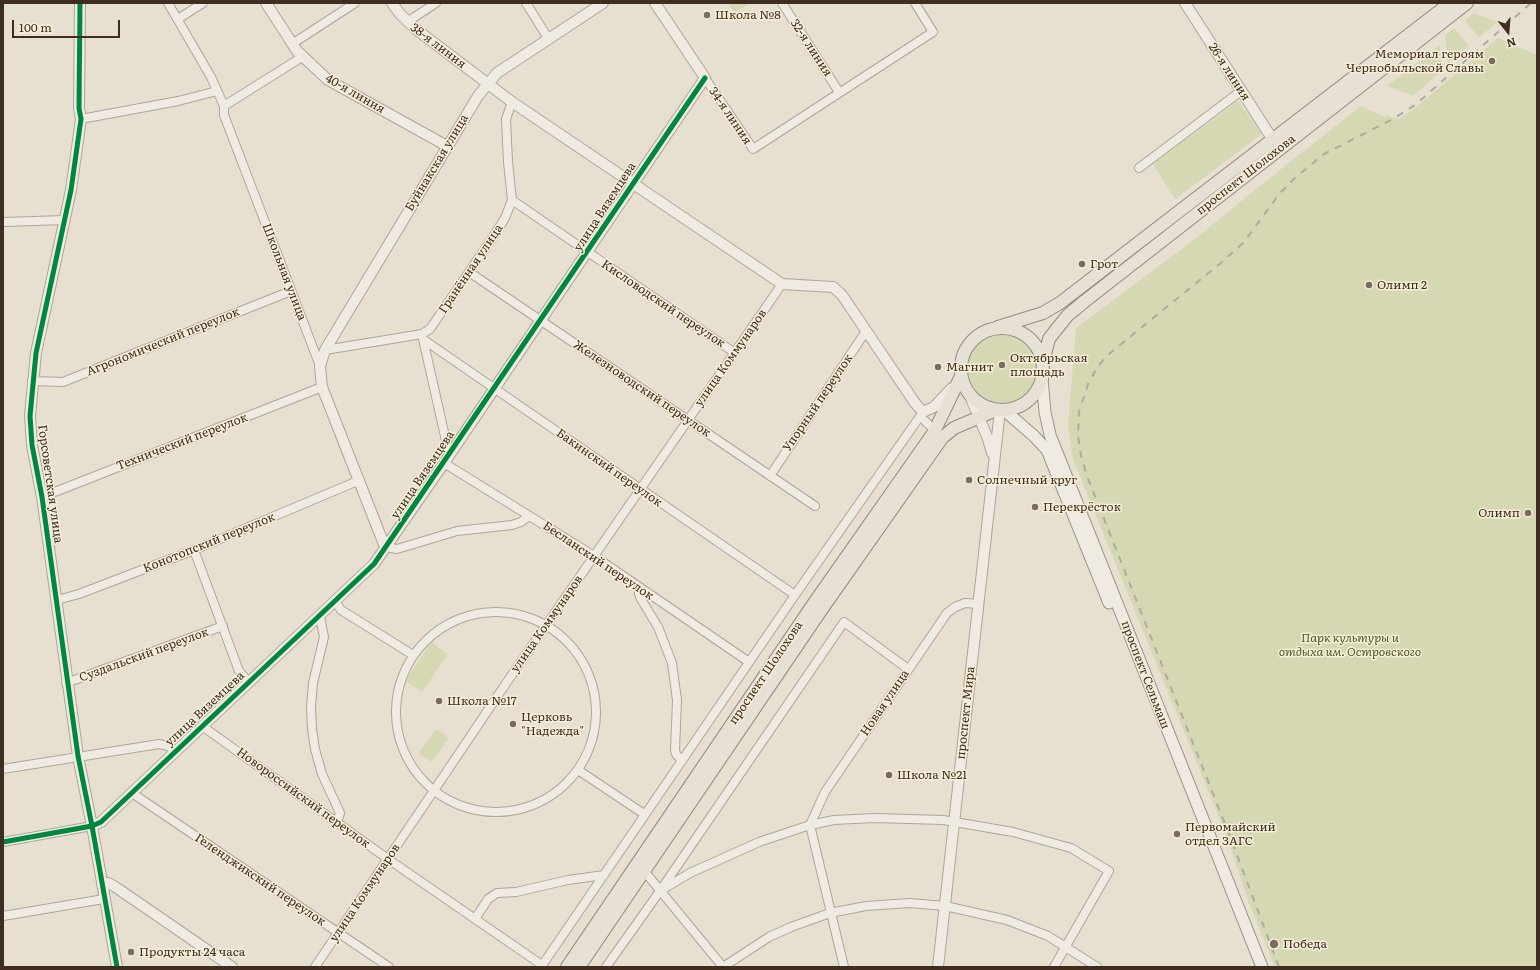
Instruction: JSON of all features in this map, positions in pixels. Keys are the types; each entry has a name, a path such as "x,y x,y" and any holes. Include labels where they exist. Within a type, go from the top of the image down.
{"main road":[{"name":"проспект Шолохова","path":"1043,362 1050,339 1055,331 1068,316 1085,301 1467,3"},
{"name":"проспект Шолохова","path":"998,328 1044,313 1060,303 1448,4"},
{"path":"998,328 1016,330 1029,337 1039,351 1043,362 1042,379 1036,392 1028,401 1020,406 1000,410 986,407 970,396 959,381 962,356 971,342 986,331 998,328"},
{"name":"проспект Сельмаш","path":"1042,379 1045,412 1050,435 1262,967"},
{"name":"проспект Шолохова","path":"567,967 814,603 934,430 959,381"},
{"name":"проспект Шолохова","path":"579,967 822,610 938,444 954,428 980,416 1000,410"},
{"name":"проспект Сельмаш","path":"1000,410 1042,443 1051,459 1255,967"}],"street":[{"name":"Горсоветская улица","path":"80,3 79,108 81,119 71,190 36,353 32,381 30,416 32,445 42,497 57,600 66,683 117,967"},
{"name":"Школьная улица","path":"168,3 224,106 224,115 320,366 322,387 360,480 385,548"},
{"path":"178,19 203,3"},
{"name":"40-я линия","path":"266,3 302,57 328,80 447,146"},
{"path":"292,44 354,3"},
{"name":"38-я линия","path":"392,3 407,22 512,102 633,182 782,284"},
{"path":"407,22 436,3"},
{"path":"526,3 548,38"},
{"name":"Буйнакская улица","path":"320,366 325,350 478,96 497,73 603,3"},
{"name":"34-я линия","path":"655,3 753,149 840,92"},
{"name":"32-я линия","path":"782,3 840,92"},
{"path":"840,92 933,32 915,3"},
{"name":"26-я линия","path":"1185,3 1273,140"},
{"path":"224,106 302,57"},
{"name":"улица Вяземцева","path":"92,826 101,822 248,681 320,617 374,564 447,459 540,320 587,253 633,182 705,78"},
{"path":"81,119 178,101 217,91"},
{"path":"1139,168 1241,91"},
{"name":"Гранённая улица","path":"423,337 430,329 505,218 512,200 506,120 512,102"},
{"name":"Кисловодский переулок","path":"512,200 587,253 735,353"},
{"path":"3,222 64,220"},
{"name":"Железноводский переулок","path":"469,272 815,506"},
{"path":"782,284 833,287 842,295 934,430"},
{"name":"улица Коммунаров","path":"315,967 433,790 782,284"},
{"name":"Агрономический переулок","path":"32,381 63,382 291,291"},
{"name":"Упорный переулок","path":"770,476 866,331"},
{"path":"325,350 423,337 447,459"},
{"name":"Бакинский переулок","path":"423,337 640,490 795,595"},
{"path":"542,966 644,814 922,414 934,407 959,381"},
{"name":"Технический переулок","path":"42,497 322,387"},
{"name":"проспект Мира","path":"970,396 980,416 993,459"},
{"name":"проспект Мира","path":"938,967 993,459 1000,410"},
{"name":"Бесланский переулок","path":"447,459 529,516 594,556 749,662"},
{"name":"Конотопский переулок","path":"57,600 79,594 194,550 360,480"},
{"path":"385,548 397,549 457,531 512,525 521,522 529,516"},
{"path":"194,550 239,671 248,681"},
{"path":"639,588 641,600 658,627 672,663 678,700 675,750 676,754 682,761"},
{"path":"335,601 341,610 413,655"},
{"name":"Новая улица","path":"810,825 825,792 947,613 955,607 965,603 978,604"},
{"path":"492,611 511,612 533,618 547,626 560,634 577,652 592,683 596,700 596,720 592,740 578,770 565,785 550,796 528,807 511,811 490,812 468,808 451,802 420,779 407,759 399,739 395,713 397,690 405,669 413,655 436,631 454,620 473,614 492,611"},
{"path":"320,617 324,637 313,683 311,707 312,729 315,750 322,774 340,813 337,823"},
{"path":"606,967 660,891 844,622 908,669"},
{"name":"Суздальский переулок","path":"66,683 223,626"},
{"name":"Новороссийский переулок","path":"202,726 337,823 542,966"},
{"path":"3,770 78,756 159,744 168,746 175,751"},
{"path":"578,770 644,814"},
{"name":"Геленджикский переулок","path":"132,793 389,967"},
{"path":"660,891 690,873 759,842 810,825 834,820 875,818 954,822 1014,832 1071,848 1109,871 1054,967"},
{"path":"810,825 844,967"},
{"path":"3,842 92,826"},
{"path":"645,872 723,967 769,937 791,927 830,913 866,906 910,903 945,906 1007,920 1048,936 1097,967"},
{"path":"475,919 488,899 497,893 516,892 568,880 604,875"},
{"path":"102,884 108,883 114,886 232,967"},
{"path":"3,916 104,899"}],"green space":[{"path":"728,3 749,3 735,13"},
{"path":"1474,13 1498,22 1479,37 1465,21"},
{"path":"1454,28 1469,46 1448,64 1445,36"},
{"name":"Парк культуры и отдыха им. Островского","path":"1498,38 1537,55 1537,967 1275,967 1249,903 1227,837 1073,459 1068,425 1076,328 1186,246 1361,106 1385,117 1386,115 1399,119 1414,109"},
{"path":"1440,45 1442,71 1413,96 1387,86"},
{"path":"1238,101 1262,134 1175,199 1153,164"},
{"path":"1002,335 1015,338 1026,345 1033,356 1036,369 1033,382 1026,393 1015,400 1002,403 989,400 978,393 971,382 968,369 971,356 978,345 989,338"},
{"path":"431,642 448,654 422,692 405,681"},
{"path":"436,729 449,738 432,762 419,753"}],"railway":[{"path":"1279,967 1231,839 1087,476 1081,456 1078,436 1079,412 1088,384 1098,366 1109,354 1222,262 1244,242 1280,193 1296,177 1324,154 1393,119 1415,105 1531,3"}],"cycle path":[{"path":"80,3 79,108 81,119 71,190 36,353 30,416 32,445 42,497 78,756 117,967"},
{"path":"3,842 92,826 101,822 374,564 705,78"}],"place":[{"name":"Школа №8","path":"707,15"},
{"name":"Мемориал героям Чернобыльской Славы","path":"1492,61"},
{"name":"Грот","path":"1082,264"},
{"name":"Олимп 2","path":"1369,285"},
{"name":"Октябрьская площадь","path":"1002,365"},
{"name":"Магнит","path":"938,367"},
{"name":"Солнечный круг","path":"969,480"},
{"name":"Перекрёсток","path":"1035,507"},
{"name":"Олимп","path":"1528,513"},
{"name":"Школа №17","path":"439,701"},
{"name":"Церковь \"Надежда\"","path":"513,724"},
{"name":"Школа №21","path":"889,775"},
{"name":"Первомайский отдел ЗАГС","path":"1177,834"},
{"name":"Победа","path":"1274,944"},
{"name":"Продукты 24 часа","path":"131,952"}]}
